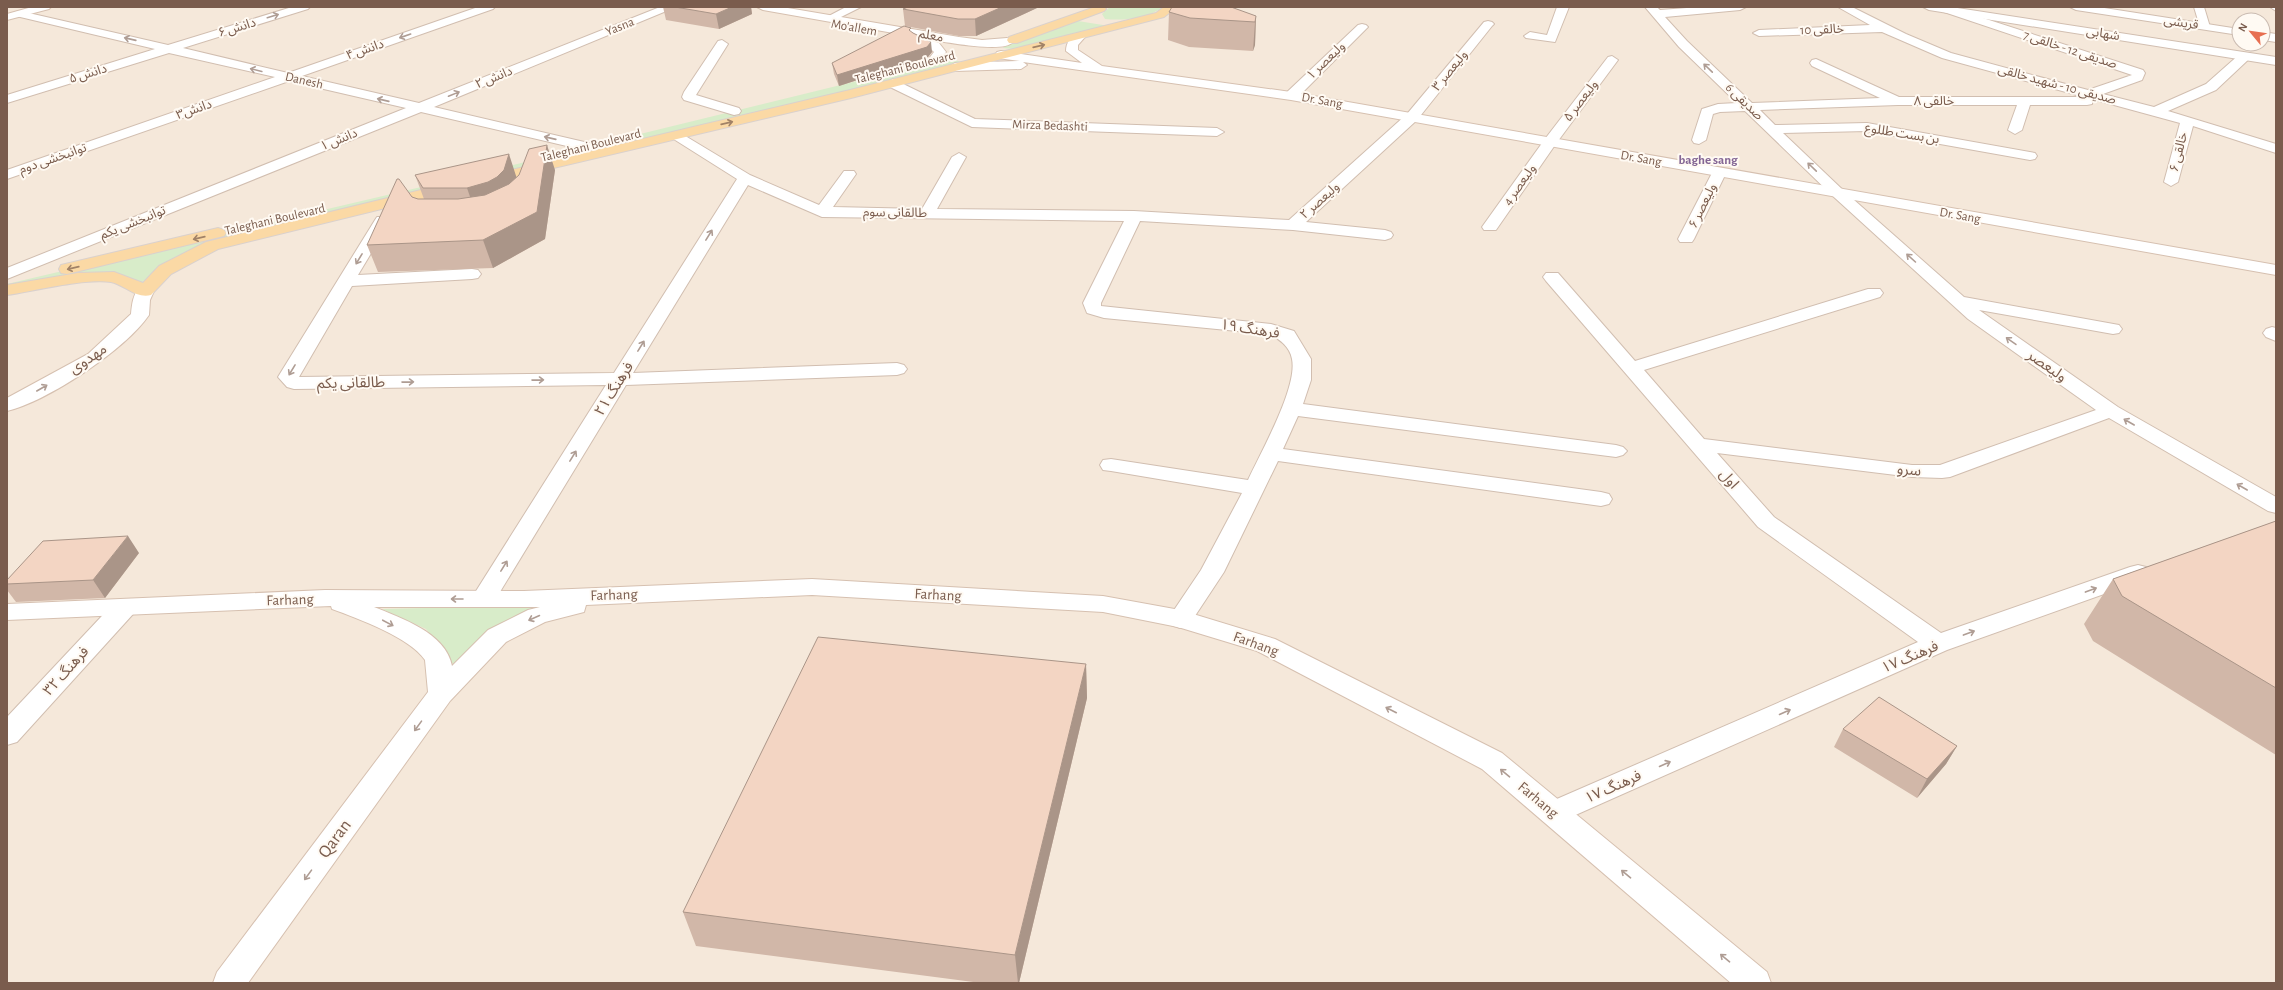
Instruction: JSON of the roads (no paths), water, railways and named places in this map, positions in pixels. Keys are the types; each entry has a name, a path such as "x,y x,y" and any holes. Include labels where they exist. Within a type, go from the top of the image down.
{"main road":[{"path":"1102,8 1095,15 1100,20 1126,22 1160,15 1171,7"},
{"name":"Taleghani Boulevard","path":"10,278 466,180 532,169 893,83 955,67 1102,8"},
{"name":"Taleghani Boulevard","path":"1004,48 1080,37 1145,19"},
{"path":"972,50 1004,48"},
{"name":"Taleghani Boulevard","path":"145,291 164,270 212,246 394,202 466,180 588,147 972,50"},
{"path":"7,290 78,278 114,277 145,291"}],"street":[{"path":"7,17 19,10 45,7"},
{"name":"دانش ۶","path":"169,49 304,7"},
{"name":"دانش ۴","path":"287,77 489,7"},
{"name":"Yasna","path":"570,47 670,7"},
{"name":"Mo'allem","path":"763,7 832,18"},
{"path":"832,18 855,7"},
{"path":"1530,36 1551,39 1563,7"},
{"path":"1654,11 1740,7"},
{"name":"صدیقی 10 - شهید خالقی","path":"1844,7 1884,28 1961,60 2156,111 2276,149"},
{"name":"شهابی","path":"1929,7 2276,61"},
{"name":"قریشی","path":"2076,7 2137,12 2205,27 2231,31"},
{"name":"Danesh","path":"7,10 19,10 169,49 588,147"},
{"name":"Mo'allem","path":"750,10 972,50"},
{"name":"صدیقی 12 - خالقی 7","path":"1948,10 2139,73 2138,77 2090,94"},
{"name":"صدیقی 6","path":"1654,11 1683,44 1840,195"},
{"path":"2137,12 2140,40"},
{"name":"معلم","path":"832,18 1004,48"},
{"name":"ولیعصر ٣","path":"1412,117 1488,24"},
{"name":"ولیعصر ١","path":"1291,96 1362,27"},
{"name":"خالقی 10","path":"1759,33 1884,28"},
{"name":"Dr. Sang","path":"1080,37 1072,45 1072,51 1100,69"},
{"path":"918,40 937,48 941,53 933,61"},
{"path":"722,44 690,92 689,97 734,111"},
{"name":"دانش ٢","path":"418,108 570,47"},
{"name":"Dr. Sang","path":"1004,48 1100,69 1291,96 1840,195 2276,270"},
{"name":"دانش ۵","path":"7,99 169,49"},
{"path":"2156,111 2211,87 2245,56"},
{"name":"ولیعصر ۵","path":"1550,142 1612,60"},
{"path":"1816,62 1898,101"},
{"path":"955,67 1020,65 1100,69"},
{"name":"دانش٣","path":"100,143 287,77"},
{"name":"Mirza Bedashti","path":"893,83 972,123 1217,132"},
{"name":"خالقی ۸","path":"1699,140 1707,112 1718,108 1898,101 2118,102"},
{"path":"2015,130 2025,101"},
{"name":"دانش ١","path":"260,172 418,108"},
{"name":"ولیعصر ٢","path":"1134,216 1293,225 1412,117"},
{"name":"خالقی ۶","path":"2171,182 2187,121"},
{"name":"بن بست طللوع","path":"1773,129 1867,127 2030,156"},
{"name":"طالقانی سوم","path":"677,135 745,178 822,212 1134,216"},
{"name":"ولیعصر 4","path":"1490,227 1550,142"},
{"name":"توانبخشی دوم","path":"7,175 100,143"},
{"path":"928,213 959,157"},
{"name":"توانبخشی یکم","path":"10,278 260,172"},
{"name":"ولیعصر ۶","path":"1686,239 1719,173"},
{"path":"822,212 848,174"},
{"name":"فرهنگ ۲۱","path":"483,599 745,178"},
{"name":"ولیعصر","path":"1840,195 1974,315 2111,411 2274,519"},
{"name":"طالقانی یکم","path":"394,202 288,377 294,383 620,379"},
{"name":"فرهنگ ۱۹","path":"1134,216 1092,303 1093,309 1104,313 1272,329 1287,335 1302,359 1301,380 1291,409 1256,488 1212,572 1180,619"},
{"path":"1293,225 1385,235"},
{"path":"346,281 472,274"},
{"name":"اول","path":"1552,277 1766,522 1938,644"},
{"name":"مهدوی","path":"7,405 28,396 95,358 140,315 141,300 145,291"},
{"path":"1631,368 1874,293"},
{"path":"1958,300 2113,329"},
{"path":"620,379 898,369"},
{"path":"1291,409 1616,451"},
{"name":"سرو","path":"1698,444 1912,471 1942,472 2111,411"},
{"path":"1271,454 1601,499"},
{"path":"1111,465 1256,488"},
{"name":"فرهنگ ۱۷","path":"1553,813 1938,644 2163,564"},
{"name":"Farhang","path":"7,612 326,598 483,599 612,596 812,587 1103,604 1180,619 1266,645 1492,761 1755,983"},
{"name":"Qaran","path":"229,983 441,694 497,636 537,616 612,596"},
{"path":"326,598 354,607 385,621 422,642 438,659 441,694"},
{"name":"فرهنگ ۳۲","path":"7,735 125,607"}],"lane":[{"path":"2199,7 2205,27"},
{"path":"524,186 532,169"},
{"path":"413,197 422,209"}],"district":[{"name":"baghe sang","path":"1708,160"}]}
